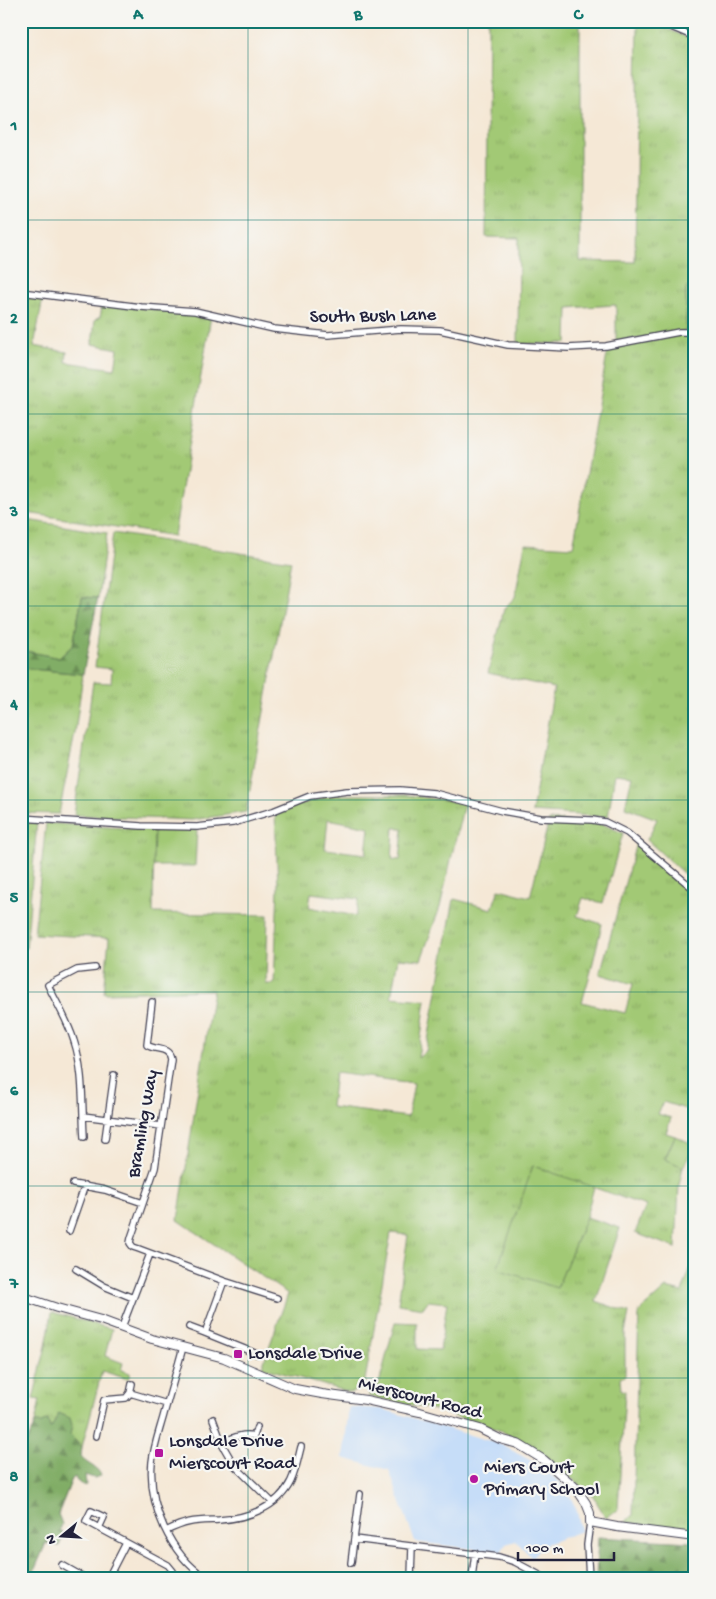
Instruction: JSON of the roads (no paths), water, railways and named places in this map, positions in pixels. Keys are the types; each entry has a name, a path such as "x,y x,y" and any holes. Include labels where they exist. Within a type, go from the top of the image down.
{"street":[{"path":"657,21 695,37"},
{"name":"South Bush Lane","path":"21,292 141,307 195,311 274,329 328,335 401,330 440,330 508,345 568,348 606,346 679,332 695,332"},
{"path":"21,818 159,827 196,827 233,823 273,811 310,796 347,791 380,790 434,793 502,811 541,818 605,822 628,833 695,890"},
{"path":"84,1137 81,1072 75,1042 48,985 78,970 95,968"},
{"name":"Bramling Way","path":"152,1002 147,1045 167,1051 170,1055 155,1168 130,1243 133,1247 150,1254 277,1298"},
{"path":"105,1139 114,1075"},
{"path":"83,1116 161,1126"},
{"path":"21,1180 21,1225"},
{"path":"73,1184 105,1190 143,1203"},
{"path":"69,1231 85,1185"},
{"path":"122,1327 150,1254"},
{"path":"76,1269 104,1286 134,1298"},
{"path":"205,1333 224,1281"},
{"name":"Mierscourt Road","path":"21,1296 122,1327 152,1339 238,1364 295,1389 366,1400 420,1412 480,1429 500,1439 518,1444 544,1460 575,1487 586,1502 590,1513 590,1522"},
{"path":"189,1327 257,1354"},
{"path":"183,1348 156,1441 152,1463 152,1481 156,1503 166,1531 186,1561 206,1578"},
{"path":"96,1436 104,1400 126,1398 130,1393 132,1384"},
{"path":"130,1393 167,1404"},
{"path":"213,1418 222,1442 234,1465 272,1502"},
{"path":"222,1442 242,1435 254,1436 257,1427"},
{"path":"166,1531 192,1521 230,1519 250,1515 262,1510 290,1484 301,1447"},
{"path":"351,1563 360,1494"},
{"path":"589,1578 587,1540 590,1522 695,1537"},
{"path":"99,1528 168,1565 175,1578"},
{"path":"354,1539 474,1553 512,1560 542,1577"},
{"path":"108,1578 126,1543"},
{"path":"411,1578 412,1546"},
{"path":"472,1578 474,1553"},
{"path":"62,1565 84,1578"}],"place":[{"name":"Lonsdale Drive","path":"238,1354"},
{"name":"Lonsdale Drive Mierscourt Road","path":"159,1453"},
{"name":"Miers Court Primary School","path":"474,1479"}]}
